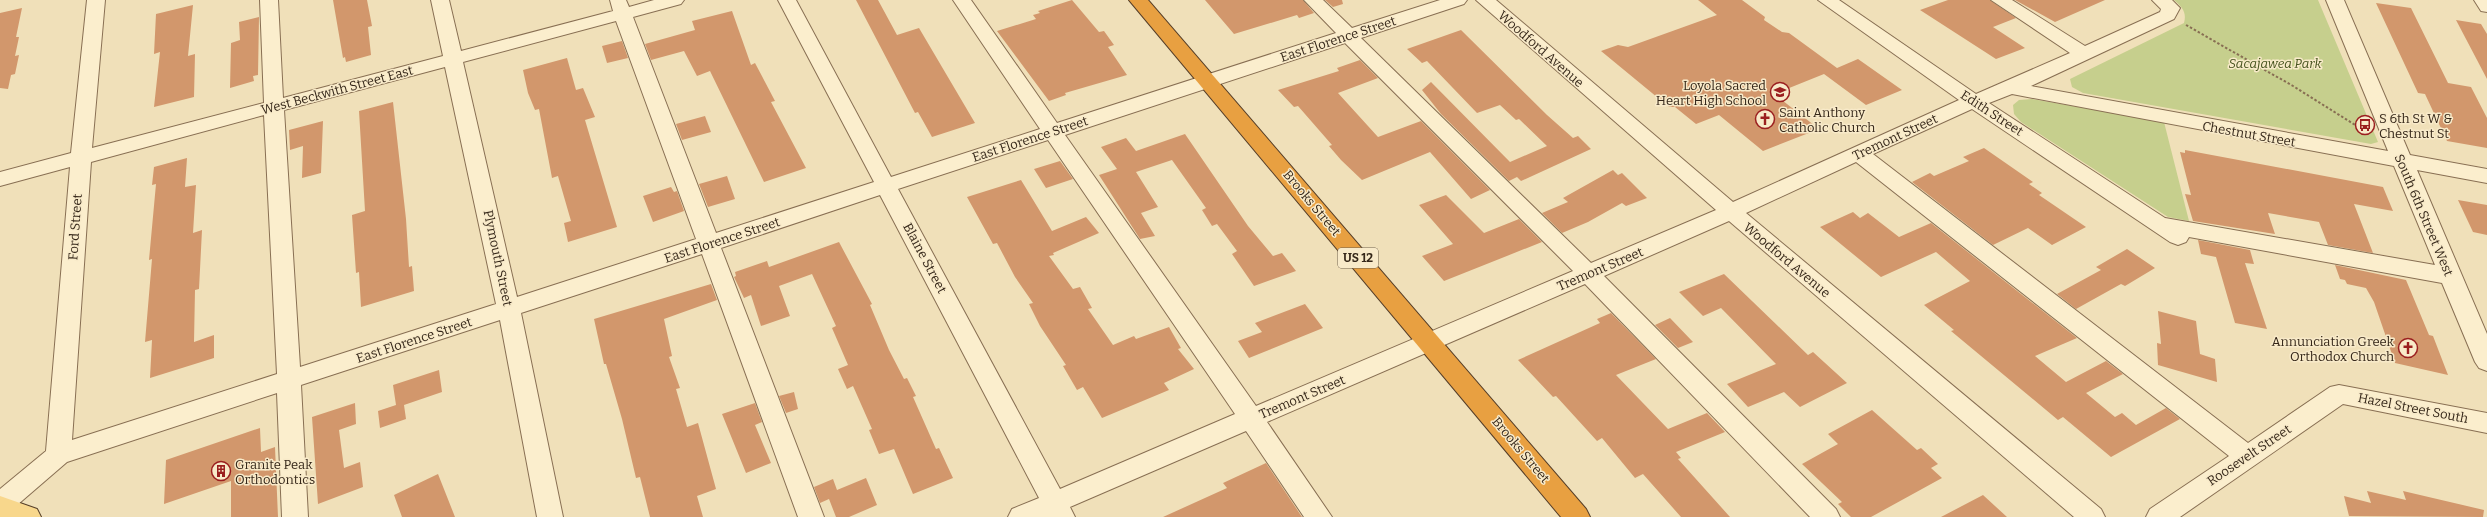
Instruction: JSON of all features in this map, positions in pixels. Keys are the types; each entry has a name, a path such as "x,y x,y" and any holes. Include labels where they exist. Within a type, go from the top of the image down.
{"highway":[{"name":"Brooks Street","path":"1138,0 1430,342 1577,517"}],"main road":[{"path":"0,507 28,517"}],"street":[{"name":"Ford Street","path":"58,455 81,157 96,0"},
{"path":"269,0 273,106 290,380 295,517"},
{"name":"Plymouth Street","path":"440,0 509,310 550,517"},
{"name":"West Beckwith Street East","path":"0,179 454,59 620,7 675,0"},
{"name":"Blaine Street","path":"787,0 1059,510"},
{"path":"962,0 1319,517"},
{"path":"1312,0 1589,274 1827,517"},
{"name":"East Florence Street","path":"0,504 58,455 509,310 1458,0"},
{"name":"Woodford Avenue","path":"1485,0 1731,212 2092,517"},
{"name":"Edith Street","path":"1827,0 1973,101 2178,237"},
{"path":"2000,0 2084,54"},
{"name":"South 6th Street West","path":"2336,0 2487,362"},
{"path":"2483,0 2487,7"},
{"name":"Tremont Street","path":"1021,517 1059,510 1250,419 1731,212 1973,101 2011,88 2168,15 2166,4"},
{"path":"620,7 811,517"},
{"name":"Chestnut Street","path":"2011,88 2487,176"},
{"path":"1859,154 2248,456"},
{"path":"2157,224 2450,276"},
{"name":"Roosevelt Street","path":"2159,517 2340,394"},
{"name":"Hazel Street South","path":"2340,394 2487,423"}],"path":[{"path":"2186,25 2293,86 2369,134"}],"green space":[{"name":"Sacajawea Park","path":"2174,0 2318,0 2378,142 2371,144 2083,93 2072,87 2070,79 2184,23 2185,16 2183,10"},
{"path":"2032,99 2164,122 2189,221 2168,217 2021,122 2014,114 2013,105 2019,100"}],"building":[{"path":"333,0 367,0 372,26 368,27 371,55 346,62 345,57 343,58"},
{"path":"856,0 878,0 897,35 919,28 975,123 932,137 918,112 915,113"},
{"path":"1072,0 1099,32 1104,31 1114,45 1108,47 1127,75 1065,93 1066,95 1049,101 997,31 1036,19 1033,15 1040,13 1038,11"},
{"path":"1205,0 1303,0 1314,13 1299,18 1297,15 1234,34"},
{"path":"1325,0 1342,0 1343,4 1333,7"},
{"path":"1698,0 1742,0 1765,17 1764,20 1782,32 1789,33 1837,68 1858,59 1902,90 1866,105 1824,74 1774,94 1819,129 1763,151 1719,115 1696,124 1675,107 1669,107 1601,51 1618,45 1628,47 1717,15"},
{"path":"1948,0 1990,0 2016,18 1993,27 2025,48 1996,59 1920,10"},
{"path":"2015,0 2105,0 2055,22"},
{"path":"2376,3 2411,8 2448,83 2471,87 2487,118 2487,148 2447,141 2425,94 2418,93"},
{"path":"193,5 188,56 195,54 194,97 154,107 160,52 154,54 156,14"},
{"path":"22,8 16,37 19,37 15,56 19,55 15,74 11,75 8,89 0,88 0,13"},
{"path":"732,11 751,65 755,63 775,101 771,102 806,168 764,182 710,71 697,76 684,51 651,60 645,44 695,30 692,21"},
{"path":"259,17 258,75 253,76 254,81 230,88 231,43 240,40 239,22"},
{"path":"2456,20 2481,24 2487,34 2487,79"},
{"path":"1461,30 1547,115 1573,138 1578,136 1591,149 1521,181 1517,177 1509,181 1441,114 1422,90 1431,82 1510,162 1547,146 1519,119 1516,120 1500,105 1477,113 1427,61 1422,63 1407,49"},
{"path":"622,41 628,58 607,63 602,46"},
{"path":"567,58 576,90 583,88 595,117 585,120 617,227 568,242 564,223 571,221 558,176 552,178 539,109 535,110 528,93 523,70"},
{"path":"1360,60 1378,78 1338,93 1378,137 1421,121 1490,190 1471,199 1430,152 1362,180 1341,160 1329,146 1332,145 1298,106 1294,107 1278,90 1339,71 1337,68"},
{"path":"393,102 406,219 409,267 412,266 414,291 361,307 359,272 356,273 352,215 365,211 359,111"},
{"path":"705,116 711,132 682,140 676,124"},
{"path":"323,121 321,173 302,178 303,146 290,150 289,130"},
{"path":"1185,134 1248,226 1273,256 1282,253 1296,271 1254,286 1232,254 1237,251 1217,224 1212,226 1202,210 1206,208 1172,160 1136,172 1158,207 1141,213 1155,236 1140,239 1099,175 1117,169 1101,147 1126,138 1136,151"},
{"path":"1984,148 2033,182 2029,184 2042,193 2039,195 2086,227 2052,245 2028,228 1993,245 1912,182 1930,173 1934,176 1969,161 1963,157"},
{"path":"2185,150 2383,187 2393,211 2354,204 2373,253 2328,245 2319,222 2268,213 2275,234 2193,221 2185,194 2191,195 2180,152 2185,153"},
{"path":"187,158 185,187 196,185 193,233 202,230 199,289 195,290 194,342 214,335 214,358 150,378 152,340 145,342 152,259 149,260 156,184 152,185 154,167"},
{"path":"1060,161 1073,179 1046,188 1034,169"},
{"path":"1613,170 1618,175 1622,173 1647,198 1626,206 1622,203 1588,222 1562,233 1542,213 1568,202 1563,198"},
{"path":"727,176 735,199 708,207 699,184"},
{"path":"1021,180 1052,231 1086,217 1099,233 1049,256 1073,289 1080,287 1092,308 1088,309 1113,345 1134,336 1136,339 1169,327 1181,348 1178,349 1194,369 1164,383 1169,390 1102,418 1083,387 1077,390 1063,366 1066,365 1040,326 1029,304 1033,303 1015,277 997,243 993,244 967,197"},
{"path":"671,187 674,192 677,191 684,211 653,222 643,196"},
{"path":"1446,195 1484,233 1519,219 1542,242 1444,281 1422,256 1453,244 1419,205"},
{"path":"2458,200 2487,205 2487,235 2473,232"},
{"path":"1853,212 1860,218 1868,213 1899,237 1931,223 2077,338 2035,356 2066,382 2106,361 2123,374 2086,393 2115,417 2122,413 2136,425 2166,408 2180,419 2111,457 2063,417 2058,420 1951,331 1954,330 1924,305 1970,281 1936,252 1881,277 1820,227"},
{"path":"2198,240 2250,250 2254,264 2245,263 2267,329 2235,323 2216,257 2201,254"},
{"path":"839,242 872,304 870,305 889,350 904,379 907,378 916,396 913,397 936,449 939,448 953,478 913,494 894,449 879,454 869,430 872,429 853,386 847,389 838,369 848,365 832,328 836,326 812,274 779,286 790,316 761,326 751,295 744,298 734,277 736,276 735,272 767,261 769,267"},
{"path":"2127,249 2155,268 2125,286 2121,284 2076,309 2057,294 2101,270 2096,267"},
{"path":"2335,265 2406,280 2429,335 2433,336 2448,375 2395,363 2374,302 2366,288 2347,284 2345,280 2340,279"},
{"path":"1724,274 1808,355 1813,352 1847,383 1800,407 1784,392 1748,407 1727,384 1776,364 1721,308 1703,316 1679,292"},
{"path":"711,284 717,300 664,319 672,356 669,357 680,388 676,389 687,427 698,423 716,489 697,496 703,517 650,517 640,477 636,478 622,419 606,364 604,364 594,319"},
{"path":"1305,304 1323,328 1249,358 1238,341 1262,332 1255,323"},
{"path":"2158,311 2196,321 2200,354 2215,359 2217,382 2158,365 2157,343 2161,344"},
{"path":"1611,313 1656,359 1616,375 1668,429 1707,413 1725,432 1676,452 1681,458 1678,459 1730,517 1681,517 1643,474 1635,478 1602,438 1597,441 1556,396 1553,397 1518,360 1600,323 1597,319"},
{"path":"1670,318 1693,342 1678,348 1655,325"},
{"path":"439,370 442,392 404,405 406,419 380,428 378,411 396,405 393,385"},
{"path":"794,392 798,409 786,413 779,396"},
{"path":"355,403 356,424 339,430 344,468 360,462 363,487 318,504 312,417"},
{"path":"755,403 762,422 755,425 771,463 746,473 722,414"},
{"path":"1872,410 1917,450 1921,448 1938,464 1931,468 1942,478 1871,517 1851,517 1838,504 1842,502 1802,464 1838,444 1828,434"},
{"name":"Granite Peak Orthodontics","path":"260,428 261,452 275,447 278,517 231,517 231,481 164,504 166,460"},
{"path":"1266,463 1302,517 1163,517 1227,488 1223,483"},
{"path":"438,474 455,517 402,517 394,495"},
{"path":"866,478 877,505 849,517 836,517 829,499 820,503 814,487 833,479 837,490"},
{"path":"2367,491 2406,500 2403,491 2484,510 2483,517 2349,516 2344,496 2371,503"},
{"path":"1983,495 2007,517 1941,517"}],"place":[{"name":"Loyola Sacred Heart High School","path":"1780,92"},
{"name":"Saint Anthony Catholic Church","path":"1765,119"},
{"name":"S 6th St W & Chestnut St","path":"2365,125"},
{"name":"Annunciation Greek Orthodox Church","path":"2408,348"},
{"name":"Granite Peak Orthodontics","path":"221,471"}]}
